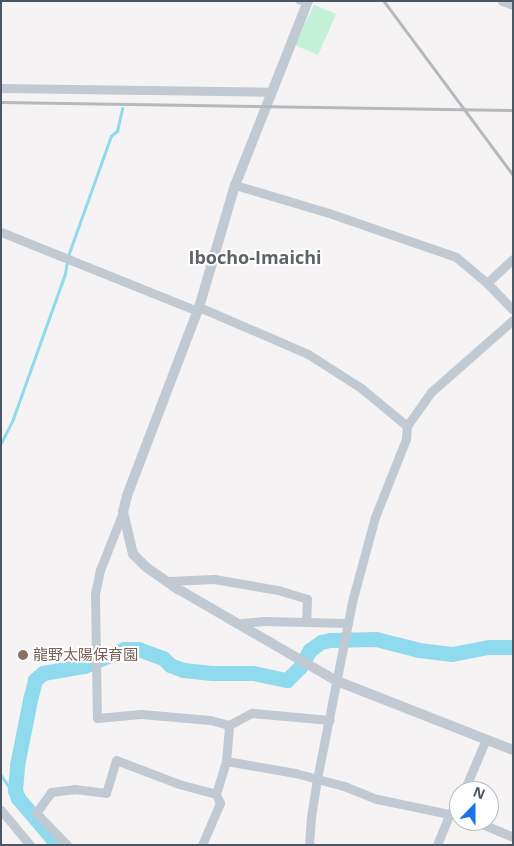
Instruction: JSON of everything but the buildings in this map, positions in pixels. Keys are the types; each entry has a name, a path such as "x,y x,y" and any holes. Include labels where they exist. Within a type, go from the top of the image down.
{"street":[{"path":"502,1 513,5"},
{"path":"304,2 235,185 198,309 100,570 95,594 97,718 141,714 210,720 229,725 252,714 330,720"},
{"path":"1,88 271,92"},
{"path":"235,185 329,213 456,258 487,283 513,310"},
{"path":"1,232 308,354 354,384 407,426"},
{"path":"487,283 513,259"},
{"path":"309,845 317,778 348,624 369,535 406,439 407,426 431,392 513,320"},
{"path":"123,512 134,554 146,567 167,582 337,681 513,750"},
{"path":"167,582 214,579 278,590 307,599 306,622"},
{"path":"241,624 263,621 348,624"},
{"path":"202,845 220,803 216,794 226,761 229,725"},
{"path":"468,781 486,738"},
{"path":"67,845 36,813 51,792 74,789 106,793 116,760 179,784 216,794"},
{"path":"226,761 317,778 377,799 449,813"},
{"path":"1,810 30,845"},
{"path":"437,845 449,823"},
{"path":"499,831 513,837"}],"green space":[{"path":"314,5 336,14 318,55 295,45"}],"waterway":[{"path":"68,256 111,136 117,131 122,109"},
{"path":"1,443 13,419 65,274 67,262"},
{"path":"58,845 18,798 15,790 17,765 30,700 35,680 43,673 84,666 124,649 138,649 163,658 170,665 183,670 214,673 253,673 287,680 300,667 310,650 321,642 330,640 376,639 419,650 452,654 489,647 513,647"},
{"path":"1,775 12,791 18,796"}],"railway":[{"path":"384,1 513,175"},
{"path":"1,102 513,110"}],"place":[{"name":"龍野太陽保育園","path":"23,655"}],"district":[{"name":"Ibocho-Imaichi","path":"255,257"}]}
